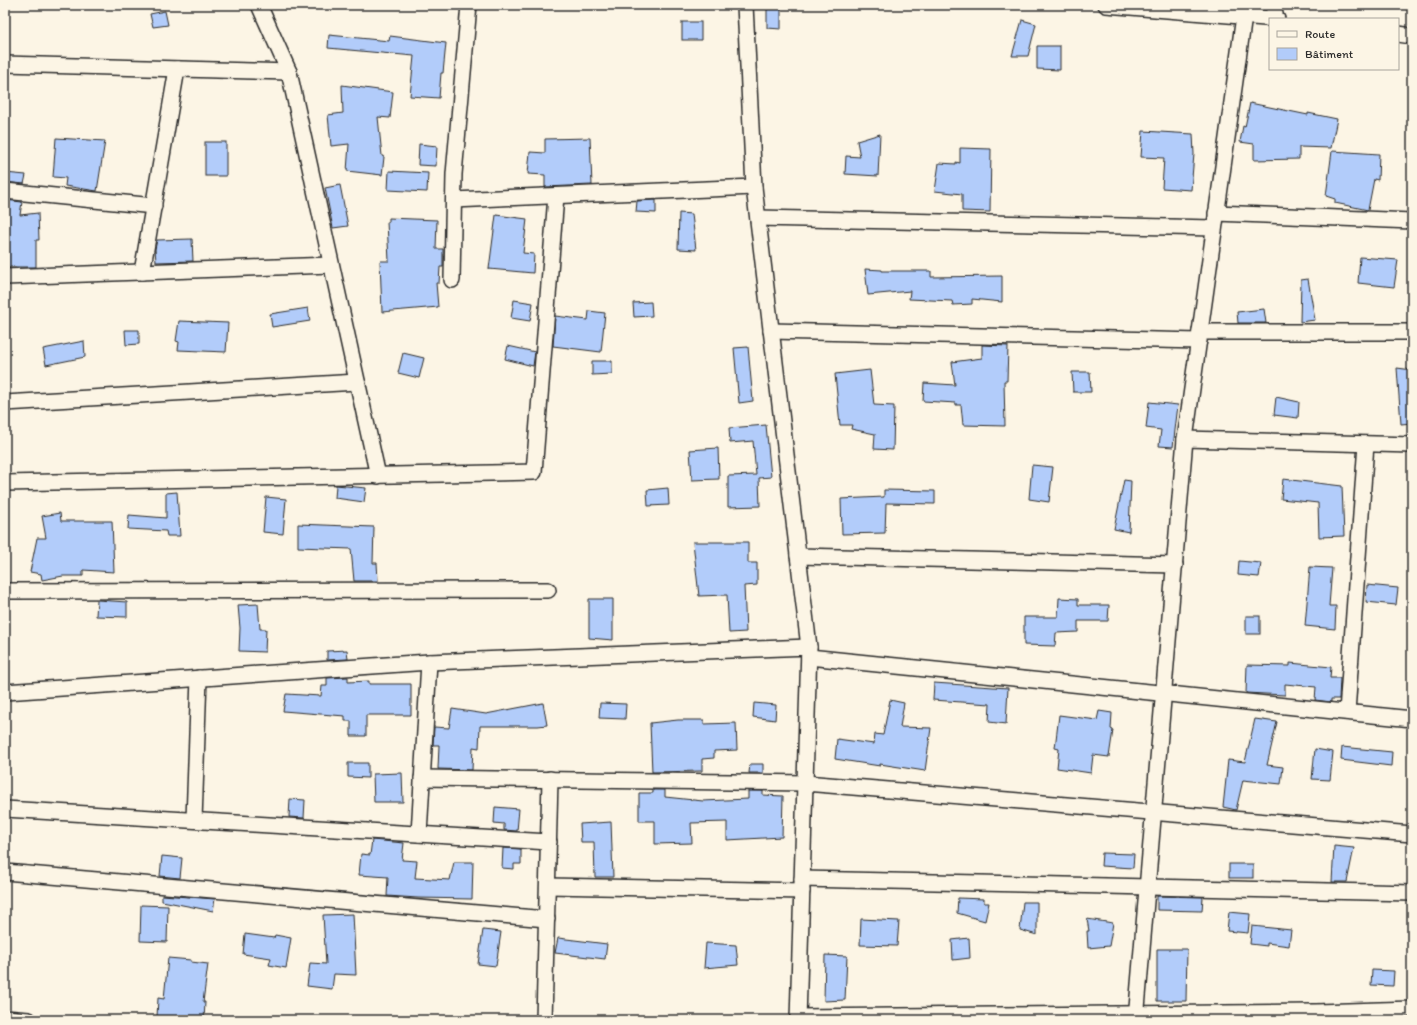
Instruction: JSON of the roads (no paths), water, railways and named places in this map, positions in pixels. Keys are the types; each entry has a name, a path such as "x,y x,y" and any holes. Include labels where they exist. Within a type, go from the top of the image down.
{"street":[{"path":"259,5 289,72 378,476"},
{"path":"452,280 455,166 469,5"},
{"path":"745,5 754,187 809,652 798,1019 1316,1016 1412,1009"},
{"path":"1106,5 1269,18"},
{"path":"1273,5 1276,18"},
{"path":"1136,1017 1185,439 1244,16"},
{"path":"1399,34 1412,36"},
{"path":"5,64 289,72"},
{"path":"142,272 177,69"},
{"path":"454,200 754,187"},
{"path":"5,191 154,206"},
{"path":"5,483 534,472 556,196"},
{"path":"1216,213 1412,221"},
{"path":"758,218 1214,228"},
{"path":"5,277 331,265"},
{"path":"771,332 1199,337 1412,332"},
{"path":"5,403 357,382"},
{"path":"1185,439 1412,445"},
{"path":"1347,712 1366,444"},
{"path":"798,556 1174,565"},
{"path":"5,591 548,590"},
{"path":"5,692 429,662 809,652 1164,693 1412,719"},
{"path":"419,834 429,662"},
{"path":"194,820 199,678"},
{"path":"422,778 805,783 1412,834"},
{"path":"544,1020 550,780"},
{"path":"5,809 549,842"},
{"path":"5,872 547,919"},
{"path":"548,886 802,885 1147,887 1412,893"},
{"path":"5,1018 29,1020"}]}
